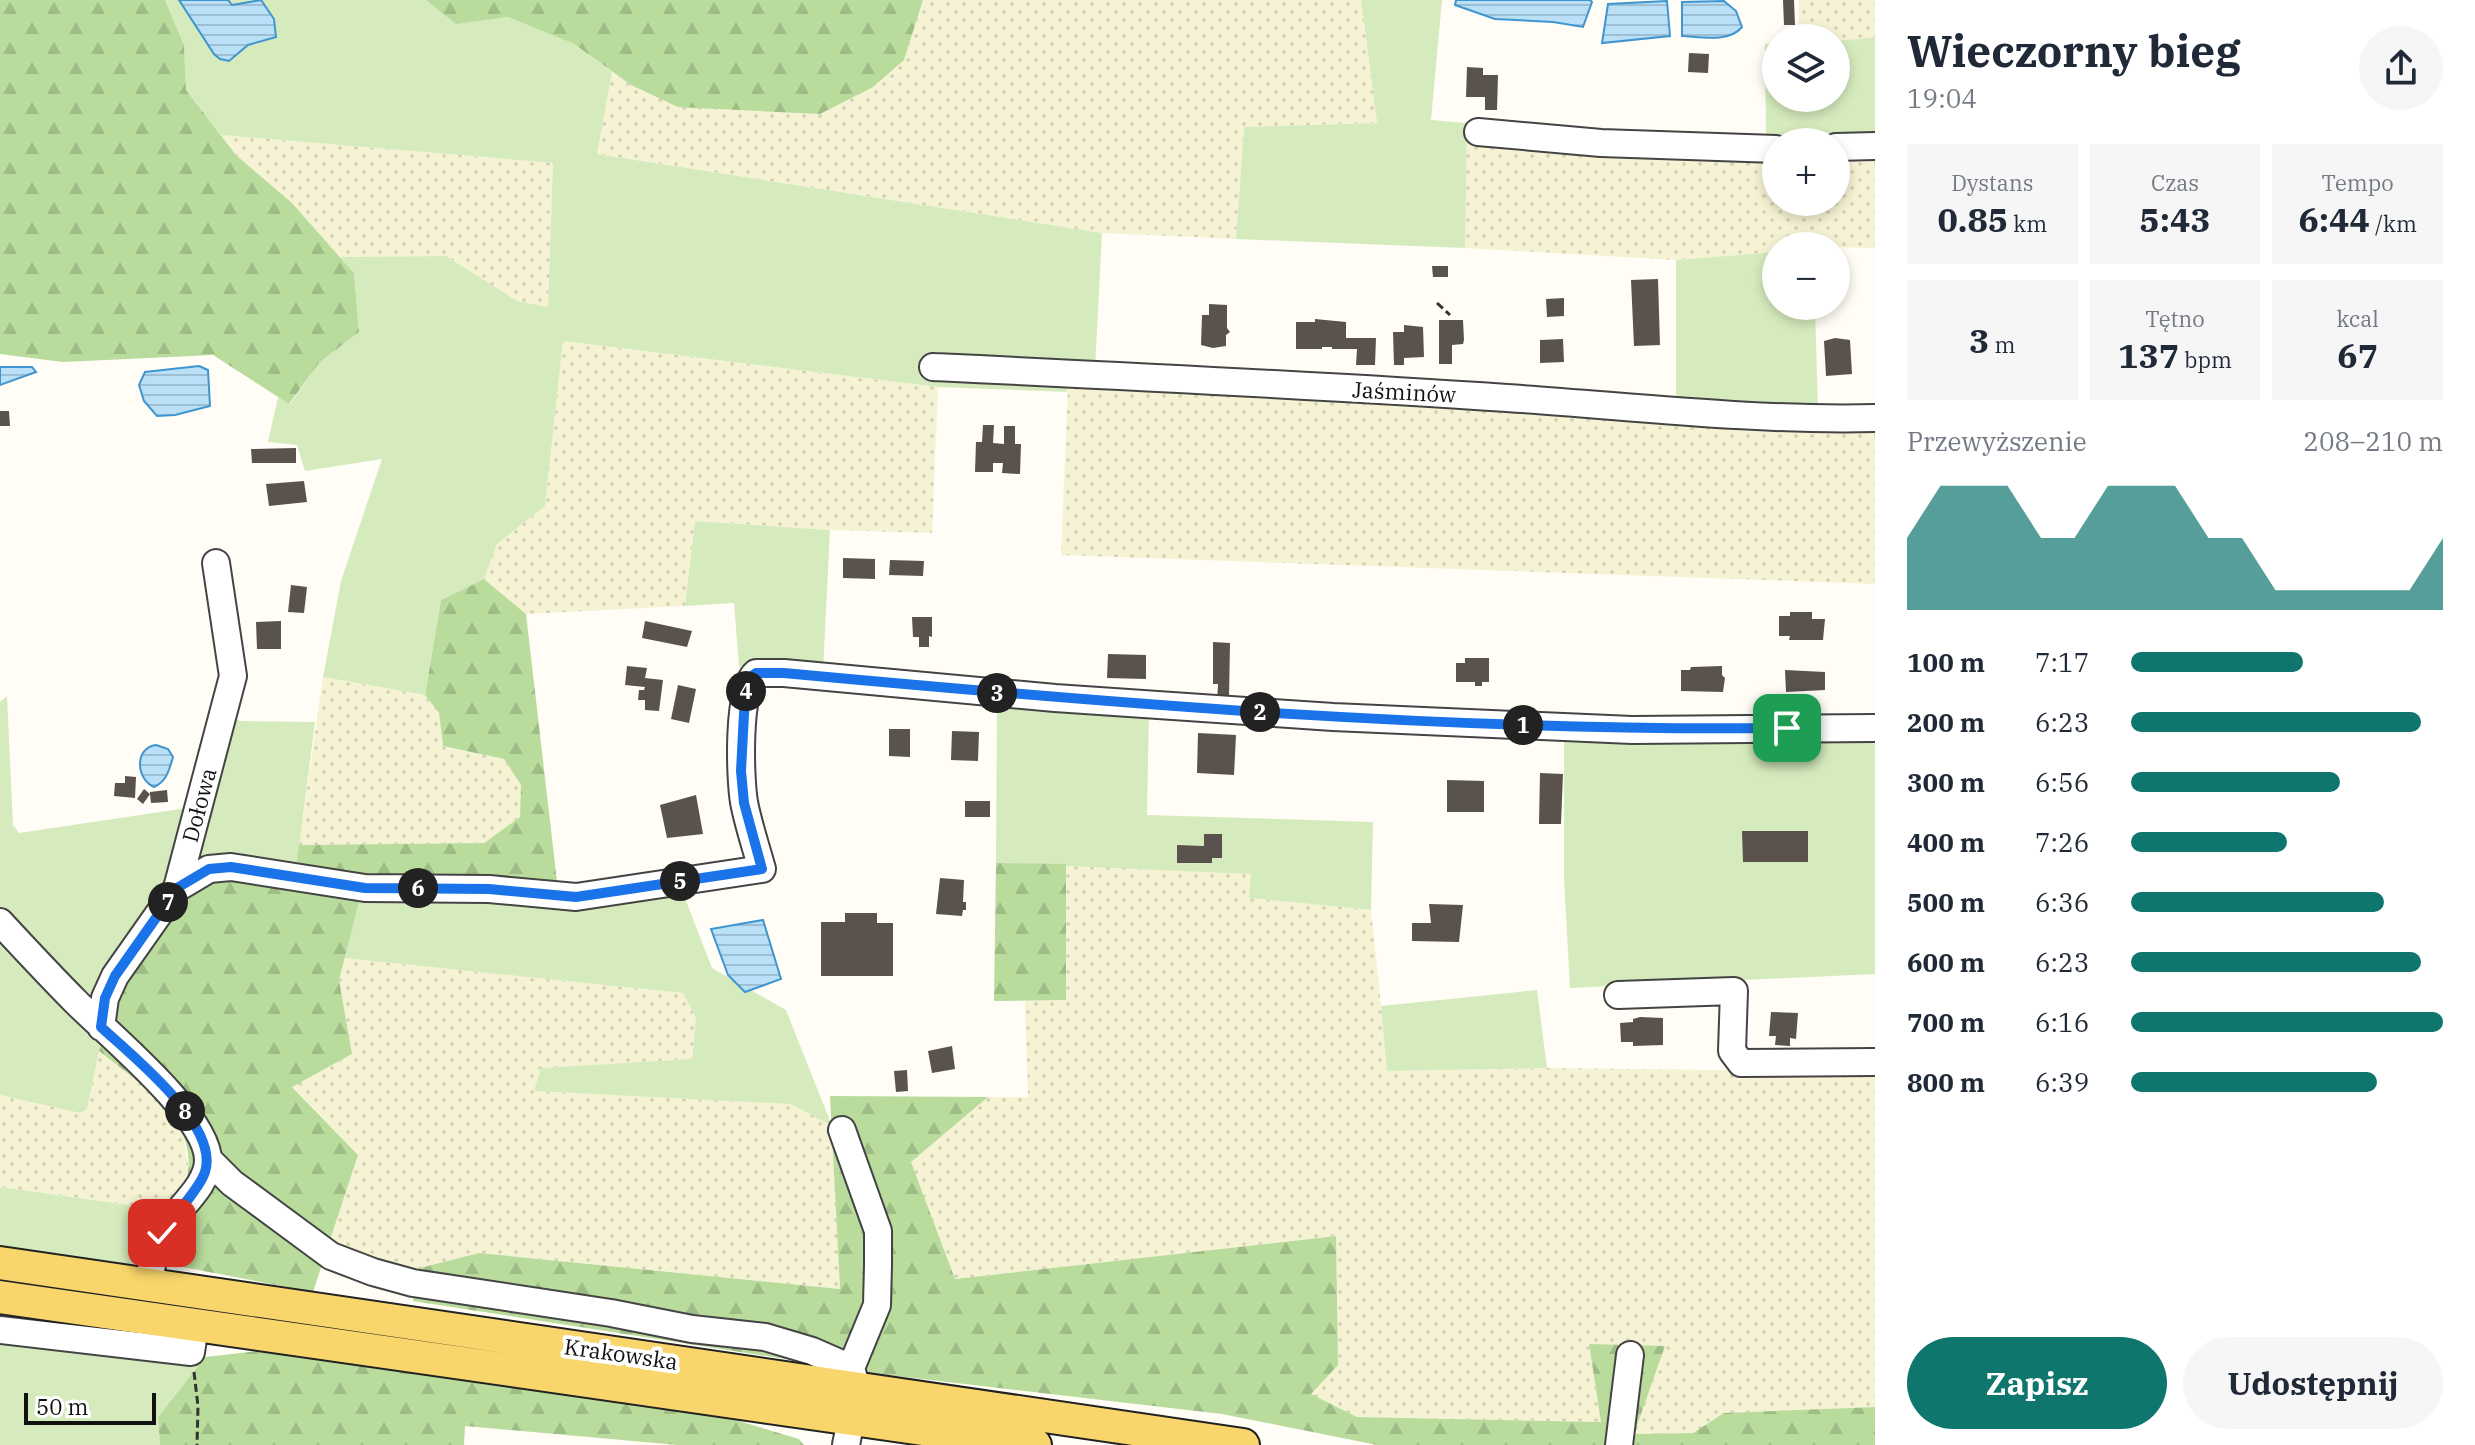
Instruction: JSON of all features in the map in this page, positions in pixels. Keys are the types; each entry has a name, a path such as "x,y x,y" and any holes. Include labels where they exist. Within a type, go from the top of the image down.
{"main road":[{"name":"Krakowska","path":"0,1263 149,1285 851,1405 1035,1445"},
{"name":"Krakowska","path":"0,1297 193,1339 1243,1445"}],"street":[{"path":"1478,132 1601,143 1762,149"},
{"path":"1850,147 1875,146"},
{"name":"Jaśminów","path":"933,367 1505,397 1731,416 1875,418"},
{"name":"Dołowa","path":"101,1027 105,998 115,976 177,888 233,676 216,563"},
{"path":"177,888 209,869 231,867 365,888 489,889 576,897 762,869 744,803 741,771 745,695 749,678 756,673 1333,717 1632,730 1875,728"},
{"path":"0,922 186,1112 202,1138 208,1159 205,1175 162,1233 155,1251 149,1285"},
{"path":"1618,995 1734,991 1732,1051 1741,1063 1875,1062"},
{"path":"842,1130 878,1231 877,1305 851,1405"},
{"path":"208,1159 232,1183 331,1256 413,1283 611,1313 692,1329 765,1337 812,1351 851,1405"},
{"path":"0,1330 193,1339"},
{"path":"1619,1445 1630,1355"}],"path":[{"path":"1437,303 1450,315"},
{"path":"193,1339 198,1406 197,1445"}],"shaded area":[{"path":"923,0 1361,0 1377,123 1244,127 1236,239 1102,233 597,154 612,72 631,85 904,60"},
{"path":"1799,0 1875,0 1875,37 1850,40 1850,24 1798,24"},
{"path":"221,135 553,163 548,308 517,301 446,256 340,257 292,203 236,155"},
{"path":"1466,136 1762,145 1762,216 1850,216 1850,147 1875,148 1875,248 1850,247 1850,232 1762,232 1762,253 1676,260 1465,248"},
{"path":"563,341 938,387 932,533 695,521 685,606 526,614 484,579 497,544 545,506"},
{"path":"1068,384 1695,422 1875,429 1875,584 1061,555"},
{"path":"323,677 425,695 439,713 443,746 504,759 521,785 520,817 484,843 299,845"},
{"path":"1066,864 1252,874 1250,898 1371,910 1388,1071 1547,1068 1875,1072 1875,1407 1724,1413 1693,1433 1633,1434 1589,1345 1601,1422 1357,1417 1311,1394 1335,1236 955,1279 911,1162 988,1097 1028,1097 1025,1001 1066,999"},
{"path":"344,958 684,993 696,1018 692,1059 541,1068 535,1091 792,1104 832,1126 840,1289 479,1253 412,1270 330,1241 358,1155 292,1086 352,1054 339,980"},
{"path":"99,1051 153,1094 182,1130 188,1163 187,1180 165,1210 0,1187 0,1095 80,1113 87,1109"}],"green space":[{"path":"0,0 165,0 184,45 186,90 236,155 292,203 354,273 359,332 319,363 289,404 213,355 63,362 0,354"},
{"path":"165,0 426,0 456,23 508,17 574,44 612,72 597,154 1102,233 1095,369 1068,384 1067,392 938,387 563,341 545,506 497,544 484,579 441,600 425,695 323,677 341,581 382,459 305,471 297,445 268,442 278,397 290,404 319,363 359,332 354,273 340,257 446,256 517,301 548,307 553,163 221,135 186,90 184,45"},
{"path":"426,0 923,0 904,60 873,87 820,114 678,107 631,85 574,44 508,17 456,24"},
{"path":"1361,0 1442,0 1431,120 1467,123 1465,248 1236,239 1244,127 1377,123"},
{"path":"1875,37 1875,138 1850,139 1850,128 1766,128 1766,112 1850,112 1850,40"},
{"path":"1762,253 1762,320 1815,320 1818,412 1676,402 1676,260"},
{"path":"695,521 830,530 823,671 740,678 734,603 685,606"},
{"path":"484,579 526,614 558,890 361,894 339,980 352,1054 292,1087 358,1155 313,1292 167,1264 165,1213 187,1177 188,1156 184,1137 162,1104 99,1051 121,994 185,892 218,877 294,886 299,845 484,843 520,817 521,785 504,759 443,746 439,713 425,695 441,600"},
{"path":"7,696 13,825 19,833 187,808 216,715 241,721 315,722 294,886 99,1051 87,1109 80,1113 0,1095 0,702"},
{"path":"997,701 1149,710 1147,815 1373,822 1371,910 1249,898 1251,874 996,863"},
{"path":"1875,734 1875,974 1570,988 1564,879 1564,735"},
{"path":"996,863 1066,864 1066,1000 994,1001"},
{"path":"681,888 712,968 786,1010 832,1126 791,1104 534,1091 541,1068 692,1059 696,1018 683,993 344,958 361,894"},
{"path":"1537,990 1547,1068 1387,1071 1381,1006"},
{"path":"830,1096 988,1097 911,1162 955,1279 1336,1236 1338,1365 1311,1394 1357,1417 1601,1422 1589,1344 1665,1346 1634,1434 1693,1433 1724,1413 1875,1407 1875,1445 1377,1445 1222,1414 888,1375 413,1301 412,1270 479,1253 840,1289"},
{"path":"0,1187 165,1210 134,1266 0,1250"},
{"path":"0,1338 205,1357 158,1417 160,1445 0,1445"},
{"path":"284,1348 464,1380 709,1412 799,1439 804,1445 677,1445 465,1426 464,1445 160,1445 158,1417 205,1357"}],"water":[{"path":"179,0 228,0 232,5 261,0 274,19 276,37 248,45 229,61 220,59"},
{"path":"1456,0 1592,2 1583,27 1495,19 1455,5"},
{"path":"1667,1 1670,36 1602,43 1608,4"},
{"path":"1724,1 1736,11 1742,27 1736,32 1714,38 1682,36 1682,2"},
{"path":"199,366 208,370 210,406 157,416 144,401 139,385 145,372"},
{"path":"0,367 32,367 36,372 0,385"},
{"path":"156,745 168,749 173,757 165,778 154,787 144,777 140,764 144,752"},
{"path":"763,920 781,979 745,992 728,975 711,929"}],"building":[{"path":"1783,0 1794,0 1795,24 1784,24"},
{"path":"1689,53 1709,54 1708,73 1688,72"},
{"path":"1467,67 1483,68 1483,75 1498,75 1497,110 1485,110 1485,97 1466,97"},
{"path":"1432,266 1448,266 1448,277 1433,277"},
{"path":"1658,279 1660,345 1634,346 1631,280"},
{"path":"1564,298 1564,316 1547,317 1546,299"},
{"path":"1209,304 1227,305 1227,328 1230,332 1226,335 1226,346 1213,348 1201,345 1202,315 1209,315"},
{"path":"1315,319 1346,322 1346,338 1376,338 1375,365 1356,365 1357,349 1296,349 1296,322 1315,322"},
{"path":"1439,320 1463,320 1463,344 1452,345 1452,364 1439,364"},
{"path":"1404,325 1423,327 1424,357 1404,358 1404,365 1394,365 1393,332 1404,332"},
{"path":"1835,338 1850,340 1852,374 1826,376 1824,341"},
{"path":"1563,339 1564,362 1540,363 1540,340"},
{"path":"0,411 9,411 10,426 0,426"},
{"path":"983,425 994,425 993,443 1004,444 1004,426 1015,426 1015,444 1021,444 1020,474 1002,473 1003,463 993,463 993,472 975,472 976,442 982,442"},
{"path":"296,448 296,463 252,463 251,449"},
{"path":"304,481 307,502 269,506 266,484"},
{"path":"843,558 875,559 875,579 843,578"},
{"path":"890,560 924,561 923,576 889,575"},
{"path":"291,585 307,587 304,613 288,612"},
{"path":"1790,612 1812,612 1812,619 1825,619 1823,640 1789,640 1790,636 1779,636 1779,616 1790,616"},
{"path":"912,617 932,617 929,647 919,647 919,637 913,637"},
{"path":"281,621 281,649 257,649 256,622"},
{"path":"645,621 692,631 687,647 642,638"},
{"path":"1213,642 1230,643 1229,698 1217,701 1218,684 1213,684"},
{"path":"1108,654 1146,655 1146,679 1107,678"},
{"path":"1465,658 1489,658 1489,682 1475,686 1475,682 1456,682 1456,663 1465,663"},
{"path":"627,666 647,668 645,678 663,680 659,711 645,710 645,700 638,700 639,690 645,687 625,685"},
{"path":"1722,666 1725,678 1723,692 1681,691 1681,670"},
{"path":"1785,670 1825,672 1825,690 1786,692"},
{"path":"678,685 696,689 689,723 671,719"},
{"path":"889,729 910,729 910,757 889,756"},
{"path":"952,731 979,732 978,761 951,760"},
{"path":"1198,733 1236,735 1234,775 1197,773"},
{"path":"1540,773 1563,774 1561,824 1539,824"},
{"path":"125,776 136,777 135,798 114,796 115,783 125,783"},
{"path":"1447,780 1484,781 1484,812 1447,812"},
{"path":"144,789 150,794 143,804 137,799"},
{"path":"167,790 168,802 151,803 150,792"},
{"path":"696,795 703,834 667,838 660,805"},
{"path":"965,801 990,801 990,817 965,817"},
{"path":"1742,831 1808,831 1808,862 1743,862"},
{"path":"1204,834 1222,834 1222,858 1212,858 1212,863 1177,863 1177,845 1204,846"},
{"path":"940,878 964,880 963,902 966,902 966,910 963,910 962,916 936,914"},
{"path":"1429,904 1463,905 1459,942 1412,941 1412,923 1431,923"},
{"path":"845,913 877,913 877,923 893,923 893,976 821,976 821,922 845,922"},
{"path":"1771,1012 1798,1013 1796,1039 1790,1038 1790,1046 1775,1045 1776,1036 1769,1036"},
{"path":"1663,1018 1663,1045 1633,1046 1633,1042 1621,1042 1620,1023 1633,1022 1633,1019"},
{"path":"952,1046 955,1069 932,1073 928,1051"},
{"path":"907,1070 908,1091 896,1092 894,1071"}],"route":[{"path":"162,1233 205,1175 208,1159 202,1138 186,1112 101,1027 105,998 115,976 177,888 209,869 231,867 365,888 489,889 576,897 762,869 744,803 741,771 745,695 749,678 756,673 1333,717 1632,730 1787,728"}]}
